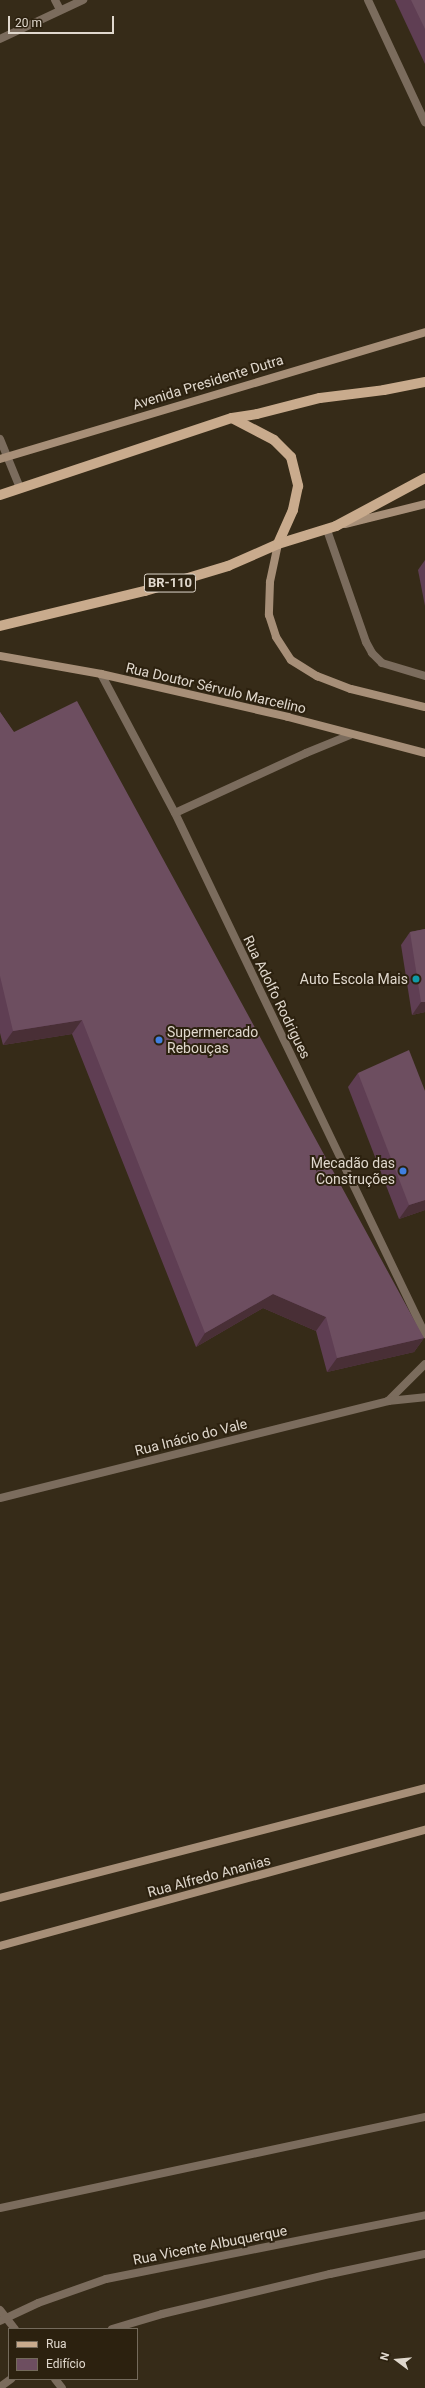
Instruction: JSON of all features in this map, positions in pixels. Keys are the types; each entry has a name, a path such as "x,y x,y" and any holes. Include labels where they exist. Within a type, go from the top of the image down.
{"main road":[{"name":"Avenida Presidente Dutra","path":"0,459 425,332"},
{"path":"0,495 232,418 257,414 320,398 425,382"},
{"path":"232,418 274,440 291,457 298,486 293,510 278,544 270,582 269,615 276,637 291,660 317,676 351,689 425,707"},
{"name":"BR-110","path":"0,626 153,589 228,566 278,544 332,528 425,478"},
{"path":"332,528 425,504"},
{"name":"Rua Doutor Sérvulo Marcelino","path":"0,656 101,674 288,717 350,735 425,753"},
{"path":"0,1898 425,1788"},
{"name":"Rua Alfredo Ananias","path":"0,1946 425,1830"}],"street":[{"path":"55,0 60,10"},
{"path":"0,40 83,0"},
{"path":"368,0 425,122"},
{"path":"0,439 9,456 20,488"},
{"path":"332,528 366,642 372,653 382,662 425,676"},
{"name":"Rua Adolfo Rodrigues","path":"101,674 174,813 425,1334"},
{"path":"174,813 306,753 350,735"},
{"path":"388,1401 425,1364"},
{"name":"Rua Inácio do Vale","path":"0,1498 388,1401 425,1397"},
{"path":"0,2208 425,2117"},
{"name":"Rua Vicente Albuquerque","path":"3,2319 106,2279 425,2215"},
{"path":"115,2328 162,2314 322,2276 425,2254"},
{"path":"0,2310 3,2319 14,2328"},
{"path":"56,2380 62,2388"}],"building":[{"path":"411,0 425,0 425,29"},
{"name":"Supermercado Rebouças","path":"77,701 424,1338 337,1358 326,1317 273,1294 205,1333 82,1020 13,1031 0,976 0,712 14,732"},
{"path":"425,929 425,1002 421,1002 410,932"},
{"name":"Mecadão das Construções","path":"409,1050 425,1091 425,1200 409,1205 358,1073"}],"place":[{"name":"Auto Escola Mais","path":"416,979"},
{"name":"Supermercado Rebouças","path":"159,1040"},
{"name":"Mecadão das Construções","path":"403,1171"}]}
